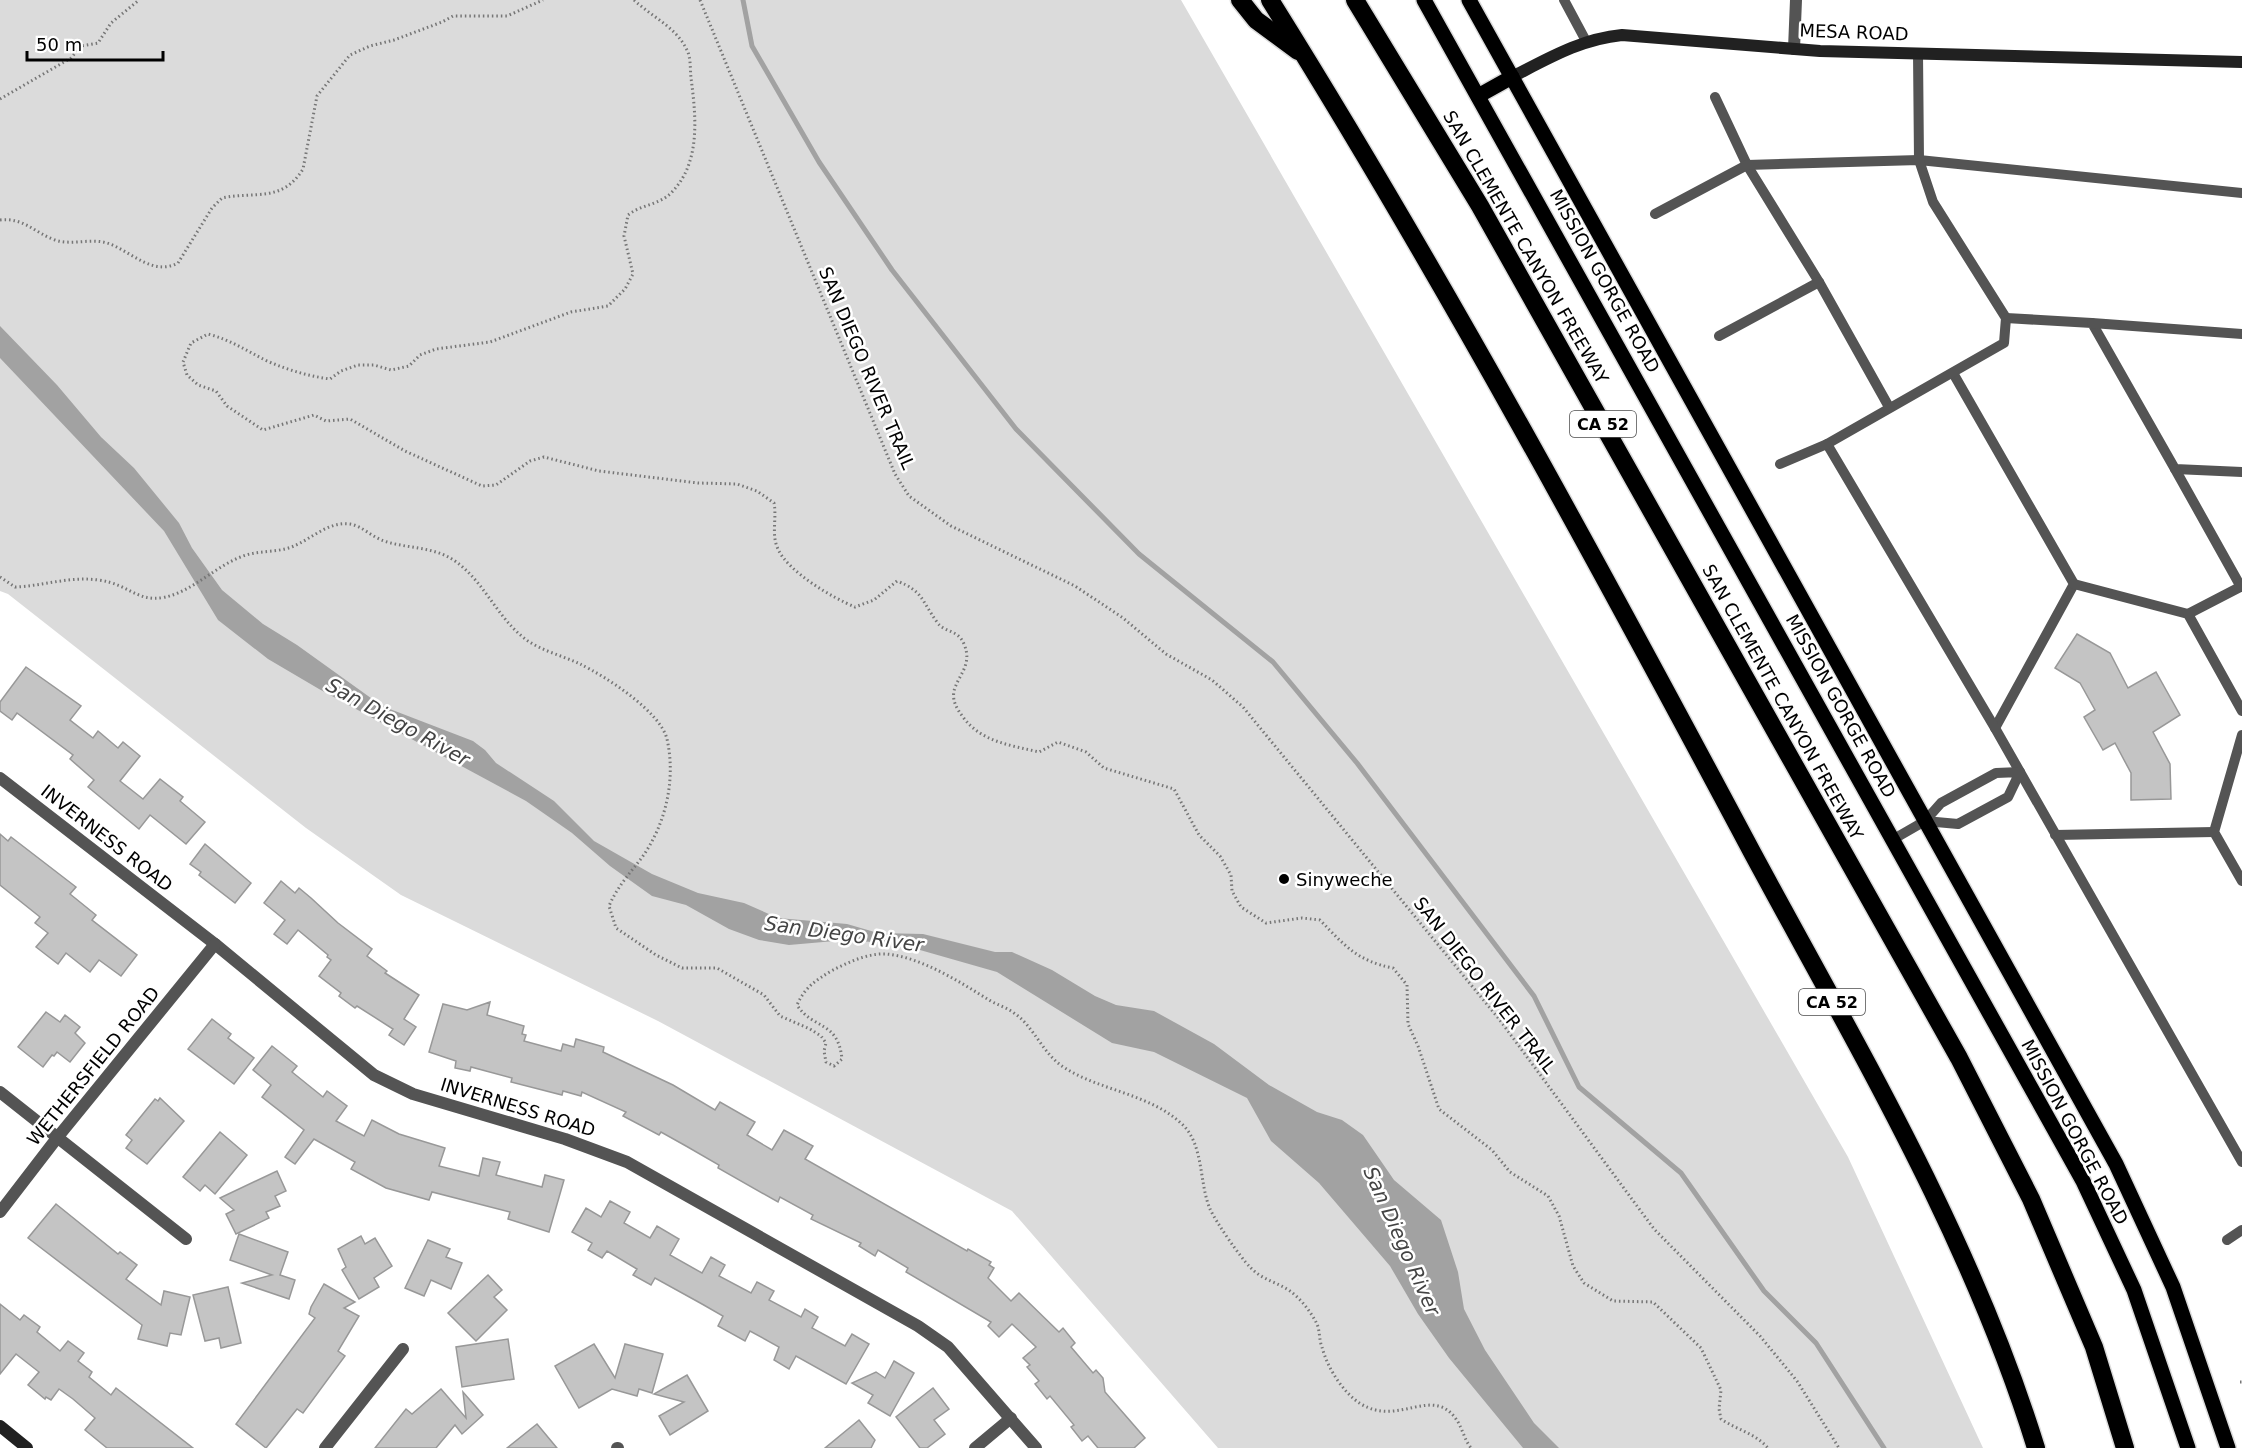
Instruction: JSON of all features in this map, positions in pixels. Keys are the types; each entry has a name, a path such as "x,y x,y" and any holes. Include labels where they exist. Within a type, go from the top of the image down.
{"highway":[{"path":"1240,0 1256,20 1307,57"},
{"name":"CA 52","path":"1270,0 1307,57 1429,261 1671,700 1941,1205 2016,1385 2036,1448"},
{"name":"SAN CLEMENTE CANYON FREEWAY","path":"1355,0 1480,206 1959,1058 2036,1209 2094,1347 2124,1448"}],"main road":[{"name":"MISSION GORGE ROAD","path":"1424,0 2083,1181 2134,1290 2188,1448"},
{"name":"MISSION GORGE ROAD","path":"1468,0 2116,1164 2173,1287 2228,1448"},
{"name":"MESA ROAD","path":"1478,96 1512,77"}],"street":[{"path":"1794,50 1796,0"},
{"name":"MESA ROAD","path":"1512,77 1586,41 1622,35 1794,50 2242,62"},
{"name":"INVERNESS ROAD","path":"0,778 215,944 357,1063 393,1085 428,1100 565,1138 627,1162 918,1326 948,1347 1036,1448"},
{"name":"WETHERSFIELD ROAD","path":"0,1212 57,1138 215,944"},
{"path":"0,1092 186,1239"},
{"path":"325,1448 403,1349"},
{"path":"975,1448 1011,1418"},
{"path":"0,1426 27,1448"}],"lane":[{"path":"1564,0 1586,41"},
{"path":"1780,464 1827,444 2004,343 2006,318 1933,202 1918,159 1918,53"},
{"path":"1715,97 1747,165 1819,282 1889,407"},
{"path":"1655,214 1747,165 1918,159 2242,193"},
{"path":"1719,336 1819,282"},
{"path":"2006,318 2242,334"},
{"path":"1953,373 2074,584 2188,614 2241,586 2092,323"},
{"path":"1827,444 1995,728 2242,1162"},
{"path":"2175,469 2242,472"},
{"path":"1995,728 2074,584"},
{"path":"2188,614 2242,711"},
{"path":"2242,737 2214,832 2242,881"},
{"path":"1925,821 1958,824 2008,797 2019,772"},
{"path":"1892,840 1925,821 1941,803 1996,773 2019,772"},
{"path":"2055,835 2214,832"},
{"path":"2226,1240 2242,1230"}],"path":[{"path":"0,99 71,58 81,46 98,43 111,23 139,0"},
{"path":"0,220 25,223 53,239 68,244 94,241 110,243 152,267 169,268 178,263 212,208 222,198 272,194 288,188 297,179 303,170 316,96 350,55 453,16 507,16 543,0"},
{"path":"634,0 673,30 688,51 694,110 693,152 688,169 672,193 659,202 638,208 628,215 624,236 633,274 625,289 608,306 571,312 490,342 436,349 420,355 409,366 391,370 374,365 358,365 341,371 330,379 307,376 284,368 229,339 208,334 191,343 183,362 187,375 198,385 216,391 227,406 263,430 314,416 326,421 350,419 405,451 482,486 496,485 530,461 544,457 599,471 699,483 737,484 758,491 774,503 774,533 778,550 796,571 839,600 855,607 874,600 897,581 915,588 939,626 956,632 965,645 966,670 954,691 956,706 972,729 993,741 1039,752 1058,742 1086,752 1104,768 1174,789 1199,835 1225,866 1230,875 1232,891 1241,907 1266,923 1302,918 1320,920 1349,951 1374,964 1393,968 1407,985 1407,1024 1418,1046 1439,1109 1492,1150 1510,1172 1548,1196 1559,1216 1573,1266 1584,1283 1613,1301 1653,1302 1688,1334 1701,1348 1721,1390 1719,1409 1721,1419 1735,1429 1751,1433 1768,1448"},
{"name":"SAN DIEGO RIVER TRAIL","path":"700,0 895,474 909,496 951,526 1075,586 1123,618 1166,654 1212,680 1243,707 1499,1019 1654,1229 1760,1336 1797,1381 1839,1448"},
{"path":"0,577 15,587 80,578 101,580 149,600 172,595 189,587 220,566 245,555 293,547 325,529 350,524 382,540 430,549 455,561 486,593 509,624 529,642 581,665 612,683 645,707 667,737 671,771 669,793 661,824 643,856 622,883 609,906 616,928 656,955 682,968 717,968 764,995 780,1016 821,1036 826,1043 824,1051 826,1062 834,1066 842,1059 840,1044 825,1026 803,1014 797,1005 803,990 846,964 873,955 889,954 934,969 965,983 1016,1014 1061,1066 1082,1079 1149,1102 1184,1125 1194,1141 1210,1209 1249,1266 1262,1278 1290,1291 1305,1306 1318,1326 1329,1368 1360,1404 1383,1413 1405,1411 1423,1404 1443,1407 1458,1420 1462,1435 1471,1448"}],"shaded area":[{"path":"0,0 1181,0 1848,1157 1983,1448 1218,1448 1012,1211 658,1021 401,895 306,828 8,594 0,591"}],"water":[{"name":"San Diego River","path":"0,326 57,385 101,437 134,468 179,523 192,548 222,590 263,624 297,645 382,706 473,741 496,763 554,801 594,841 652,874 698,893 744,903 778,918 847,924 878,933 923,934 995,952 1012,952 1052,970 1095,996 1116,1005 1154,1011 1214,1044 1269,1085 1317,1112 1342,1120 1363,1135 1394,1180 1441,1220 1458,1272 1464,1309 1485,1350 1534,1423 1559,1448 1523,1448 1449,1358 1418,1314 1390,1266 1319,1183 1271,1141 1247,1098 1154,1052 1112,1043 997,972 899,944 846,940 789,945 759,940 729,929 686,905 652,896 610,866 572,833 526,801 268,659 218,620 164,531 0,358"}],"building":[{"path":"2077,634 2110,653 2128,688 2156,672 2180,715 2153,732 2170,764 2171,799 2131,800 2131,773 2115,743 2103,750 2084,717 2095,710 2080,683 2055,668"},
{"path":"26,667 81,706 70,720 93,738 98,731 118,748 123,742 140,756 120,781 143,799 160,779 183,797 180,801 205,822 186,844 150,815 139,829 88,787 94,780 70,759 73,755 17,713 12,720 0,711 0,702"},
{"path":"0,834 8,841 11,837 76,887 70,894 96,915 92,920 137,955 121,976 99,960 90,972 66,953 58,964 36,947 48,933 35,923 40,917 0,885"},
{"path":"205,844 251,883 235,903 199,875 201,872 190,864"},
{"path":"281,881 295,893 299,888 338,923 372,949 367,956 387,971 385,973 419,995 404,1019 416,1027 404,1045 389,1035 393,1029 357,1006 355,1008 339,996 341,993 319,976 331,960 327,957 328,955 298,930 287,944 274,934 285,920 264,903"},
{"path":"490,1002 487,1015 524,1026 522,1034 526,1035 524,1041 561,1051 563,1044 574,1047 576,1039 604,1047 603,1052 673,1085 715,1110 720,1102 755,1122 747,1135 772,1150 784,1130 813,1146 805,1159 967,1251 968,1249 991,1262 989,1265 994,1268 988,1278 1011,1301 1019,1293 1059,1332 1063,1328 1075,1343 1071,1347 1093,1373 1096,1370 1103,1378 1105,1392 1145,1438 1134,1448 1098,1448 1088,1436 1082,1441 1071,1427 1074,1425 1050,1396 1047,1399 1035,1384 1039,1381 1027,1367 1030,1365 1023,1358 1036,1347 1012,1324 999,1337 988,1326 991,1322 906,1272 908,1268 878,1250 875,1256 859,1246 861,1243 811,1219 813,1215 780,1197 778,1202 661,1132 659,1135 623,1116 626,1112 582,1092 581,1096 563,1091 562,1095 511,1082 512,1078 471,1067 470,1071 455,1068 456,1061 429,1052 443,1004 467,1010"},
{"path":"46,1012 60,1022 65,1015 80,1027 75,1033 85,1043 70,1062 57,1052 43,1067 18,1047"},
{"path":"212,1019 231,1034 228,1038 254,1058 234,1084 188,1049"},
{"path":"272,1046 297,1066 292,1072 323,1097 327,1091 347,1106 336,1121 364,1136 372,1120 399,1134 445,1148 439,1166 479,1176 483,1158 500,1162 496,1175 542,1187 545,1175 564,1180 549,1232 508,1219 510,1212 432,1192 429,1200 386,1188 351,1169 355,1162 314,1139 295,1164 285,1157 304,1130 262,1097 271,1085 253,1070"},
{"path":"160,1098 184,1121 147,1164 126,1148 132,1140 126,1135 155,1099 158,1101"},
{"path":"220,1132 247,1155 215,1194 205,1185 200,1191 183,1177"},
{"path":"277,1171 286,1191 275,1196 280,1206 266,1212 269,1218 236,1234 226,1214 234,1210 220,1198"},
{"path":"610,1201 630,1212 624,1223 650,1238 657,1226 679,1239 670,1255 702,1273 711,1257 725,1265 719,1276 751,1293 757,1282 774,1291 769,1300 801,1317 805,1309 818,1317 812,1328 845,1346 852,1334 869,1344 846,1384 796,1356 789,1369 774,1360 779,1347 750,1331 745,1341 718,1326 723,1316 655,1278 651,1285 633,1275 637,1269 607,1251 602,1258 588,1250 592,1243 572,1232 586,1208 601,1217"},
{"path":"56,1204 118,1254 120,1252 137,1265 126,1279 161,1305 164,1291 190,1297 181,1335 170,1333 167,1346 138,1339 142,1325 28,1238"},
{"path":"239,1234 288,1252 280,1275 295,1280 289,1299 242,1283 272,1275 230,1260"},
{"path":"361,1236 365,1244 375,1238 392,1266 374,1278 379,1287 359,1299 342,1270 346,1267 338,1249"},
{"path":"428,1240 450,1249 446,1257 462,1263 451,1289 431,1280 424,1296 405,1288"},
{"path":"488,1275 502,1290 494,1297 507,1310 476,1341 448,1313"},
{"path":"324,1284 355,1302 344,1308 359,1316 338,1351 345,1356 303,1413 297,1409 266,1448 236,1424 315,1318 309,1314"},
{"path":"228,1287 241,1343 221,1348 219,1338 205,1341 193,1295"},
{"path":"0,1304 20,1320 24,1315 40,1327 37,1332 60,1351 68,1341 84,1353 78,1361 92,1372 89,1377 111,1395 116,1388 193,1448 107,1448 85,1430 95,1418 73,1399 59,1389 51,1400 46,1397 45,1399 28,1385 39,1372 16,1354 0,1374"},
{"path":"508,1339 514,1379 462,1387 456,1347"},
{"path":"594,1344 615,1378 625,1344 663,1354 652,1393 639,1389 637,1396 612,1389 579,1408 555,1366"},
{"path":"894,1361 914,1373 890,1416 868,1403 873,1395 852,1383 876,1372 885,1378"},
{"path":"687,1375 708,1411 670,1435 659,1416 684,1402 654,1394"},
{"path":"933,1388 949,1409 934,1420 945,1434 927,1448 920,1448 896,1417"},
{"path":"441,1389 466,1418 463,1392 483,1415 462,1434 455,1425 436,1448 375,1448 406,1409 412,1414"},
{"path":"859,1420 875,1440 871,1448 825,1448"},
{"path":"537,1424 557,1448 507,1448"}],"waterway":[{"path":"743,0 752,46 819,162 892,270 1016,429 1139,554 1273,662 1357,763 1534,996 1579,1087 1681,1173 1764,1291 1816,1343 1884,1448"}],"place":[{"name":"Sinyweche","path":"1284,879"}]}
